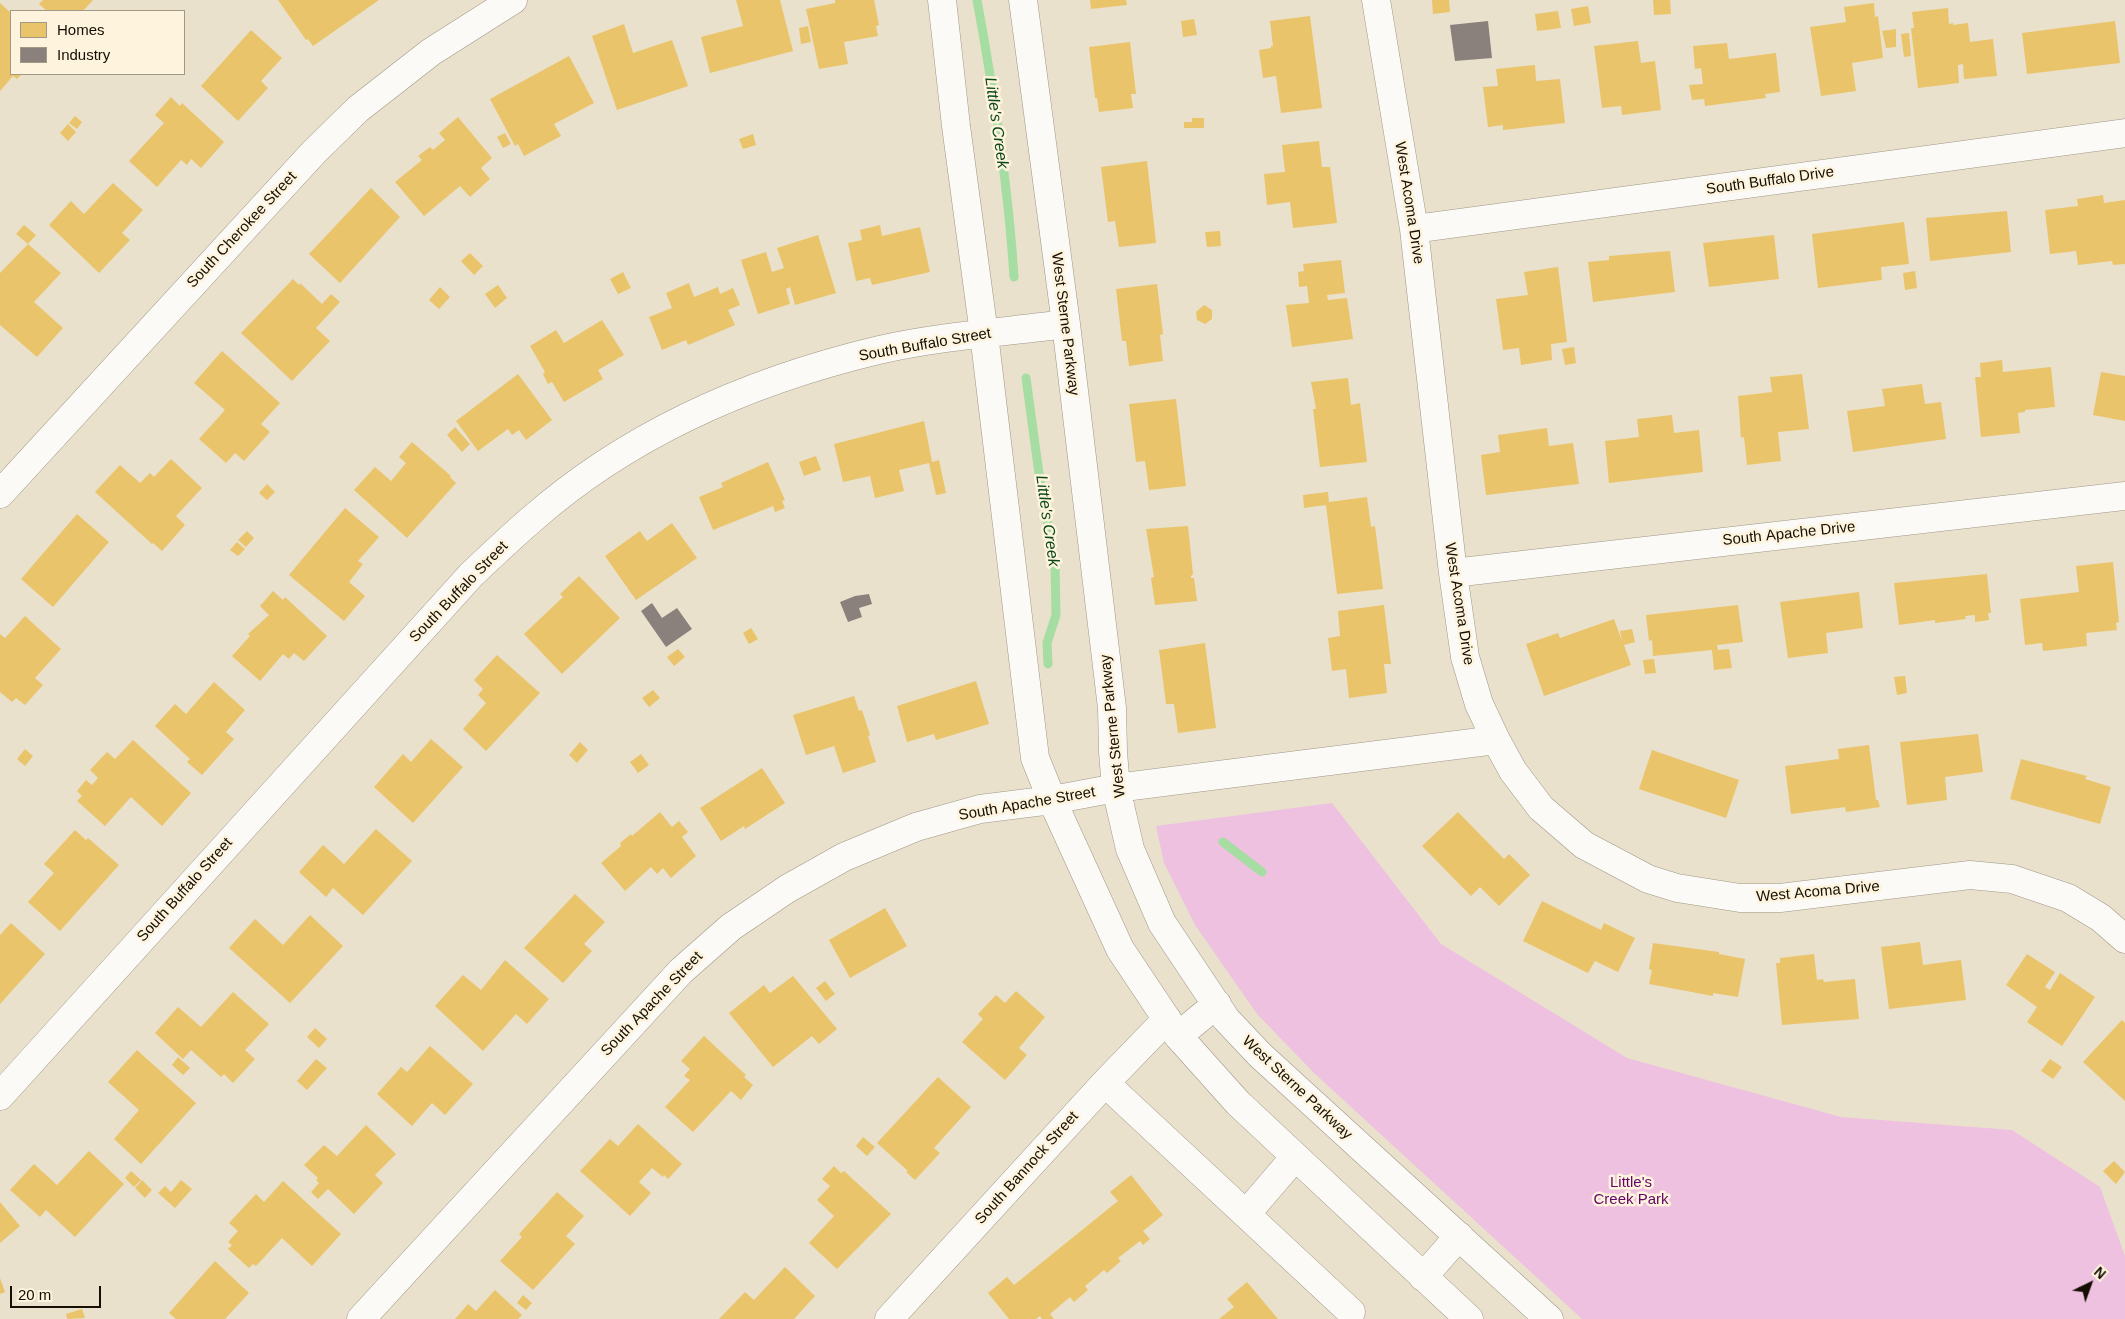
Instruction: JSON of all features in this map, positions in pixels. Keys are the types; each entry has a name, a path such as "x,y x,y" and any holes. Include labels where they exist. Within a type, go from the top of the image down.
{"street":[{"name":"South Cherokee Street","path":"0,494 314,152 358,109 431,52 513,0"},
{"path":"942,0 1035,758 1052,800 1120,949 1172,1028 1238,1103 1469,1319"},
{"name":"West Sterne Parkway","path":"1023,0 1066,324 1112,708 1116,788 1130,849 1162,923 1235,1030 1260,1056 1549,1319"},
{"name":"West Acoma Drive","path":"1376,0 1414,229 1453,573 1465,657 1478,704 1496,740 1513,771 1541,808 1584,845 1656,881 1677,888 1740,898 1780,898 1970,876 2012,878 2068,898 2101,918 2125,939"},
{"name":"South Buffalo Drive","path":"1414,229 2125,133"},
{"name":"South Buffalo Street","path":"0,1096 471,575 533,518 599,468 658,432 734,396 799,371 880,350 1066,324"},
{"name":"South Apache Drive","path":"1453,573 2125,496"},
{"name":"South Apache Street","path":"361,1319 680,971 732,927 786,889 844,857 916,827 980,809 1052,800 1116,788 1496,740"},
{"name":"South Bannock Street","path":"889,1319 1105,1083 1172,1028 1217,1004"},
{"path":"1105,1083 1350,1312"},
{"path":"1246,1214 1295,1157"},
{"path":"1423,1276 1459,1236"}],"green space":[{"name":"Little's Creek Park","path":"1332,803 1441,944 1627,1058 1841,1117 2012,1130 2100,1187 2125,1256 2125,1319 1582,1319 1314,1073 1257,1014 1195,925 1164,863 1156,826"}],"building: Homes":[{"path":"43,0 93,0 84,10 46,10 39,4"},
{"path":"278,0 379,0 313,46 308,39 306,40"},
{"path":"736,0 780,0 793,51 710,73 701,37 743,26"},
{"path":"835,0 874,0 879,25 876,26 878,36 844,42 848,64 819,69 806,9 835,3"},
{"path":"1090,0 1126,0 1127,5 1091,9"},
{"path":"1432,0 1449,0 1450,12 1433,14"},
{"path":"1653,0 1670,0 1671,14 1654,15"},
{"path":"0,3 10,12 10,75 21,75 17,79 13,76 0,91"},
{"path":"1874,3 1875,17 1878,16 1883,58 1852,63 1856,91 1821,96 1810,27 1846,22 1844,7"},
{"path":"1588,6 1591,23 1574,26 1571,9"},
{"path":"1948,8 1949,24 1968,23 1970,42 1993,39 1997,76 1964,79 1963,64 1958,65 1959,83 1918,88 1911,28 1914,28 1912,12"},
{"path":"1558,11 1561,28 1537,31 1535,14"},
{"path":"1310,16 1322,108 1281,113 1276,76 1263,78 1259,50 1273,46 1270,21"},
{"path":"1194,19 1197,35 1183,37 1181,21"},
{"path":"2115,21 2120,63 2027,74 2022,33"},
{"path":"624,24 633,53 672,40 688,86 617,110 592,36"},
{"path":"808,26 811,42 801,44 799,28"},
{"path":"1896,29 1896,47 1886,48 1882,31"},
{"path":"251,30 282,58 261,81 268,88 238,121 201,86"},
{"path":"1909,33 1911,56 1904,57 1901,34"},
{"path":"1638,41 1641,63 1655,61 1661,110 1622,115 1621,106 1602,108 1594,46"},
{"path":"1130,42 1136,94 1131,94 1133,108 1099,112 1097,98 1095,98 1089,47"},
{"path":"1727,43 1729,59 1776,53 1780,92 1765,94 1766,98 1705,106 1704,99 1692,100 1689,85 1703,84 1701,68 1695,69 1693,46"},
{"path":"569,56 594,103 554,124 561,136 524,156 518,144 515,146 490,99"},
{"path":"1535,65 1536,81 1560,79 1565,123 1503,130 1503,125 1488,127 1483,87 1498,86 1496,69"},
{"path":"171,97 180,106 182,103 224,142 201,168 191,159 187,165 181,160 157,187 129,161 164,123 155,115"},
{"path":"75,116 82,122 77,129 69,123"},
{"path":"458,117 492,158 481,168 490,179 470,197 460,186 424,216 395,182 422,160 418,156 430,147 433,150 445,140 439,133"},
{"path":"1192,118 1204,118 1204,128 1184,128 1184,122 1192,122"},
{"path":"68,124 76,132 68,141 60,133"},
{"path":"505,133 511,144 503,148 497,137"},
{"path":"753,134 756,145 743,149 739,139"},
{"path":"1319,141 1322,167 1330,167 1337,223 1293,228 1290,202 1267,205 1264,174 1285,172 1282,145"},
{"path":"1147,161 1156,243 1119,247 1115,221 1108,222 1101,167"},
{"path":"113,183 143,210 122,233 130,240 99,273 49,225 71,201 84,214"},
{"path":"371,188 400,217 340,283 309,254"},
{"path":"2103,195 2104,203 2125,200 2125,264 2113,265 2112,261 2078,265 2076,251 2050,254 2045,210 2078,206 2077,199"},
{"path":"2007,211 2011,252 1930,261 1926,218"},
{"path":"1904,222 1909,264 1881,267 1882,280 1818,288 1812,234"},
{"path":"24,225 36,235 28,244 16,234"},
{"path":"880,225 882,236 920,227 930,272 872,285 870,278 856,281 848,243 862,240 860,230"},
{"path":"1220,231 1221,246 1207,247 1205,232"},
{"path":"818,235 836,293 795,305 790,287 786,289 790,304 758,314 741,260 766,252 772,272 784,268 777,248"},
{"path":"1774,235 1779,279 1709,287 1703,243"},
{"path":"28,244 61,273 34,302 63,328 37,357 0,325 0,273"},
{"path":"1670,251 1675,292 1593,302 1588,262 1609,260 1609,256"},
{"path":"470,253 483,266 474,275 461,261"},
{"path":"1341,260 1345,293 1327,295 1328,300 1347,298 1353,339 1292,347 1286,305 1309,303 1307,286 1299,287 1298,272 1304,271 1303,264"},
{"path":"1558,267 1567,342 1551,344 1552,360 1521,365 1519,348 1503,350 1496,299 1528,295 1524,272"},
{"path":"1915,271 1917,288 1905,290 1903,273"},
{"path":"623,272 631,288 618,294 610,279"},
{"path":"293,279 299,285 300,283 322,304 331,294 340,302 316,328 330,341 292,381 241,333"},
{"path":"689,283 694,297 718,287 720,294 733,288 740,305 728,310 735,325 688,345 686,340 662,350 649,317 672,308 666,293"},
{"path":"1157,284 1163,334 1160,335 1163,361 1129,366 1126,341 1122,341 1116,289"},
{"path":"498,285 507,298 495,308 485,294"},
{"path":"440,287 450,297 439,309 429,300"},
{"path":"1204,305 1212,310 1212,319 1205,324 1197,320 1196,312"},
{"path":"602,320 624,355 598,370 603,379 564,402 552,382 548,384 543,374 545,372 530,346 556,330 564,343"},
{"path":"1574,347 1576,363 1565,365 1562,349"},
{"path":"222,351 280,403 261,424 270,432 244,461 235,453 226,463 199,439 225,410 194,383"},
{"path":"2002,360 2003,372 2051,367 2055,407 2025,410 2025,412 2018,413 2020,433 1981,437 1975,377 1981,377 1980,363"},
{"path":"2101,372 2125,376 2125,421 2093,415"},
{"path":"518,374 552,420 526,440 519,430 512,435 508,429 478,451 456,421"},
{"path":"1802,374 1809,429 1778,432 1781,461 1747,465 1744,437 1741,438 1738,396 1772,392 1770,377"},
{"path":"1348,378 1351,405 1360,403 1367,462 1320,467 1313,409 1316,409 1311,382"},
{"path":"1922,384 1925,404 1941,402 1946,439 1853,452 1847,411 1885,406 1882,389"},
{"path":"1176,399 1186,486 1149,490 1145,461 1136,462 1129,404"},
{"path":"1672,415 1674,433 1699,430 1703,472 1609,483 1605,441 1639,437 1637,419"},
{"path":"924,421 932,462 939,460 946,493 936,495 929,463 899,470 904,491 875,498 870,476 843,482 834,444"},
{"path":"455,427 470,444 462,452 447,435"},
{"path":"1547,428 1549,446 1573,443 1579,484 1486,495 1481,455 1500,452 1498,435"},
{"path":"412,442 451,476 456,483 407,538 354,490 375,467 391,481 406,463 399,457"},
{"path":"816,456 821,470 804,476 799,462"},
{"path":"171,459 202,488 176,516 185,525 162,551 95,492 120,465 140,483 150,473 154,477"},
{"path":"768,462 785,500 782,501 785,508 775,512 773,506 713,530 699,497 723,487 721,483"},
{"path":"267,484 275,492 267,500 259,493"},
{"path":"1328,492 1329,502 1367,497 1371,527 1375,526 1383,589 1337,594 1326,505 1304,508 1303,495"},
{"path":"345,508 379,537 358,561 363,564 349,582 365,596 344,621 289,575"},
{"path":"77,514 109,542 53,607 21,579"},
{"path":"672,523 697,558 636,600 605,556 640,531 647,541"},
{"path":"1188,526 1193,574 1191,578 1194,578 1197,601 1155,605 1151,578 1154,577 1146,529"},
{"path":"247,531 254,538 246,547 238,540"},
{"path":"237,542 245,549 238,556 230,550"},
{"path":"2113,562 2119,622 2116,623 2117,630 2086,633 2087,646 2043,651 2042,643 2025,645 2020,599 2079,592 2076,566"},
{"path":"1987,574 1991,613 1988,613 1989,620 1975,622 1975,615 1965,616 1966,619 1935,623 1935,620 1899,625 1894,583"},
{"path":"579,576 620,618 562,674 524,634 563,597 560,594"},
{"path":"273,591 283,600 285,597 327,636 304,661 294,653 289,659 283,654 260,681 232,656 250,636 248,634 269,615 260,606"},
{"path":"1859,592 1863,628 1826,633 1828,653 1788,658 1780,602"},
{"path":"1384,605 1391,664 1384,664 1387,693 1349,698 1346,669 1332,671 1328,638 1340,636 1338,611"},
{"path":"1738,605 1743,642 1717,645 1718,650 1729,649 1732,668 1714,670 1712,650 1653,656 1652,640 1649,641 1646,615"},
{"path":"25,616 61,649 35,678 43,685 25,705 16,698 12,702 0,692 0,634 5,638"},
{"path":"1614,619 1622,641 1620,631 1632,629 1635,642 1624,645 1631,665 1544,696 1526,644 1558,633 1560,638"},
{"path":"751,628 758,639 749,644 743,633"},
{"path":"1205,643 1216,728 1178,733 1174,704 1166,704 1159,650"},
{"path":"678,649 685,657 674,666 667,657"},
{"path":"497,655 540,693 486,751 463,729 486,703 478,695 483,689 474,680"},
{"path":"1654,659 1656,673 1645,674 1643,660"},
{"path":"1905,676 1907,693 1897,695 1894,677"},
{"path":"976,681 989,724 936,740 934,734 907,742 897,706"},
{"path":"214,682 245,710 226,732 234,739 202,775 187,762 190,759 155,726 175,704 186,714"},
{"path":"653,690 660,698 649,707 642,698"},
{"path":"854,696 859,711 862,710 876,762 843,773 834,746 806,755 793,715"},
{"path":"1978,734 1983,772 1945,777 1947,800 1907,805 1900,742"},
{"path":"431,739 463,767 413,823 374,787 403,754 411,762"},
{"path":"133,740 191,793 162,826 131,797 105,826 77,801 82,796 77,791 86,780 92,785 98,778 90,770 107,752 115,759"},
{"path":"580,742 588,750 577,763 569,755"},
{"path":"1869,745 1876,800 1878,800 1880,807 1846,812 1845,807 1791,814 1785,766 1839,759 1838,749"},
{"path":"25,749 33,756 25,766 17,759"},
{"path":"1652,750 1739,780 1726,818 1639,789"},
{"path":"641,754 649,765 638,773 630,762"},
{"path":"2021,759 2087,776 2085,779 2111,787 2100,824 2010,799"},
{"path":"762,768 785,803 745,829 744,826 721,841 700,808"},
{"path":"660,812 672,827 679,821 688,832 682,837 696,856 671,878 663,868 657,874 651,867 625,891 601,863 621,846 620,843 631,834 632,836"},
{"path":"1458,812 1504,859 1509,854 1530,875 1499,906 1480,887 1471,896 1422,846"},
{"path":"376,829 412,861 363,915 333,888 326,897 299,872 323,845 344,864"},
{"path":"75,830 86,840 88,838 119,865 60,931 28,902 54,873 44,864"},
{"path":"575,894 605,922 584,944 592,951 563,983 524,948"},
{"path":"1542,901 1601,930 1604,923 1635,938 1618,972 1595,961 1588,973 1523,941"},
{"path":"885,908 907,946 850,978 829,940"},
{"path":"310,915 343,946 290,1003 229,948 255,919 283,945"},
{"path":"11,923 45,954 0,1004 0,935"},
{"path":"1920,942 1923,965 1961,960 1966,1000 1889,1009 1881,947"},
{"path":"1653,943 1719,952 1719,954 1745,959 1738,997 1713,993 1713,996 1649,984 1652,970 1649,969"},
{"path":"1814,954 1817,980 1823,979 1824,982 1855,979 1859,1019 1782,1025 1776,963 1780,963 1780,958"},
{"path":"2027,954 2055,972 2045,987 2050,990 2060,973 2095,997 2062,1046 2027,1022 2037,1007 2006,985"},
{"path":"505,960 549,999 527,1024 516,1014 483,1051 435,1006 463,975 481,990"},
{"path":"793,976 837,1029 819,1044 812,1036 773,1067 729,1013 764,985 770,993"},
{"path":"825,981 835,994 826,1001 816,988"},
{"path":"1016,991 1045,1017 1019,1048 1027,1055 1005,1080 962,1042 983,1019 978,1014 996,995 1005,1003"},
{"path":"233,992 269,1024 245,1050 255,1059 233,1083 224,1074 221,1077 191,1050 183,1059 155,1033 178,1007 201,1027"},
{"path":"2122,1020 2125,1023 2125,1101 2083,1062"},
{"path":"315,1028 327,1039 319,1048 307,1037"},
{"path":"704,1036 746,1075 744,1077 753,1085 741,1100 731,1091 693,1132 665,1107 690,1080 684,1076 690,1069 681,1061"},
{"path":"430,1046 473,1084 445,1115 432,1103 412,1126 377,1094 401,1067 407,1072"},
{"path":"137,1050 196,1103 141,1164 114,1139 139,1110 108,1082"},
{"path":"178,1057 190,1068 183,1075 172,1065"},
{"path":"316,1059 327,1068 307,1090 297,1081"},
{"path":"2050,1059 2062,1067 2053,1079 2041,1071"},
{"path":"938,1077 971,1107 934,1148 940,1153 915,1180 906,1172 908,1171 877,1143"},
{"path":"638,1124 682,1164 668,1179 652,1168 639,1182 651,1193 630,1216 580,1171 610,1139 618,1146"},
{"path":"366,1125 396,1154 375,1175 383,1183 354,1214 328,1189 318,1199 311,1192 319,1183 316,1180 318,1178 304,1165 324,1145 337,1156"},
{"path":"863,1137 875,1147 867,1156 856,1146"},
{"path":"89,1151 124,1184 75,1237 46,1210 40,1217 10,1190 34,1164 57,1185"},
{"path":"2114,1161 2125,1172 2116,1184 2103,1171"},
{"path":"834,1166 841,1173 844,1171 891,1214 837,1269 809,1243 834,1216 817,1200 830,1186 822,1179"},
{"path":"131,1171 141,1180 134,1187 125,1178"},
{"path":"1131,1175 1163,1215 1143,1231 1150,1239 1143,1245 1140,1241 1118,1258 1121,1261 1107,1273 1104,1270 1085,1286 1088,1290 1074,1302 1070,1297 1050,1314 1054,1319 1042,1319 1040,1316 1036,1319 1009,1319 988,1293 1007,1277 1014,1285 1118,1201 1110,1192"},
{"path":"142,1180 152,1190 145,1198 135,1188"},
{"path":"181,1180 192,1189 175,1208 158,1193 165,1186 171,1192"},
{"path":"283,1181 341,1234 312,1266 282,1238 256,1266 253,1264 249,1268 228,1249 232,1245 228,1242 238,1231 229,1223 256,1194 264,1202"},
{"path":"557,1192 584,1216 566,1236 575,1244 533,1290 500,1261 522,1237 519,1234"},
{"path":"0,1202 20,1226 0,1243"},
{"path":"215,1261 249,1293 225,1319 176,1319 169,1313"},
{"path":"785,1267 815,1296 794,1319 719,1319 745,1292 754,1300"},
{"path":"0,1278 5,1292 0,1294"},
{"path":"1247,1282 1278,1319 1219,1319 1234,1307 1227,1299"},
{"path":"495,1290 522,1315 518,1319 455,1319 468,1304 476,1311"},
{"path":"523,1295 532,1303 526,1310 517,1303"},
{"path":"82,1309 85,1318 67,1319 66,1314"}],"building: Industry":[{"path":"1488,21 1492,58 1455,61 1450,25"},
{"path":"869,594 872,604 859,608 862,617 848,622 840,602 855,596"},
{"path":"652,603 662,618 677,608 692,629 666,647 641,611"}],"waterway":[{"name":"Little's Creek","path":"977,0 1000,138 1014,277"},
{"name":"Little's Creek","path":"1026,378 1040,481 1055,566 1056,615 1047,643 1048,664"},
{"name":"Little's Creek","path":"1223,842 1262,872"}]}
